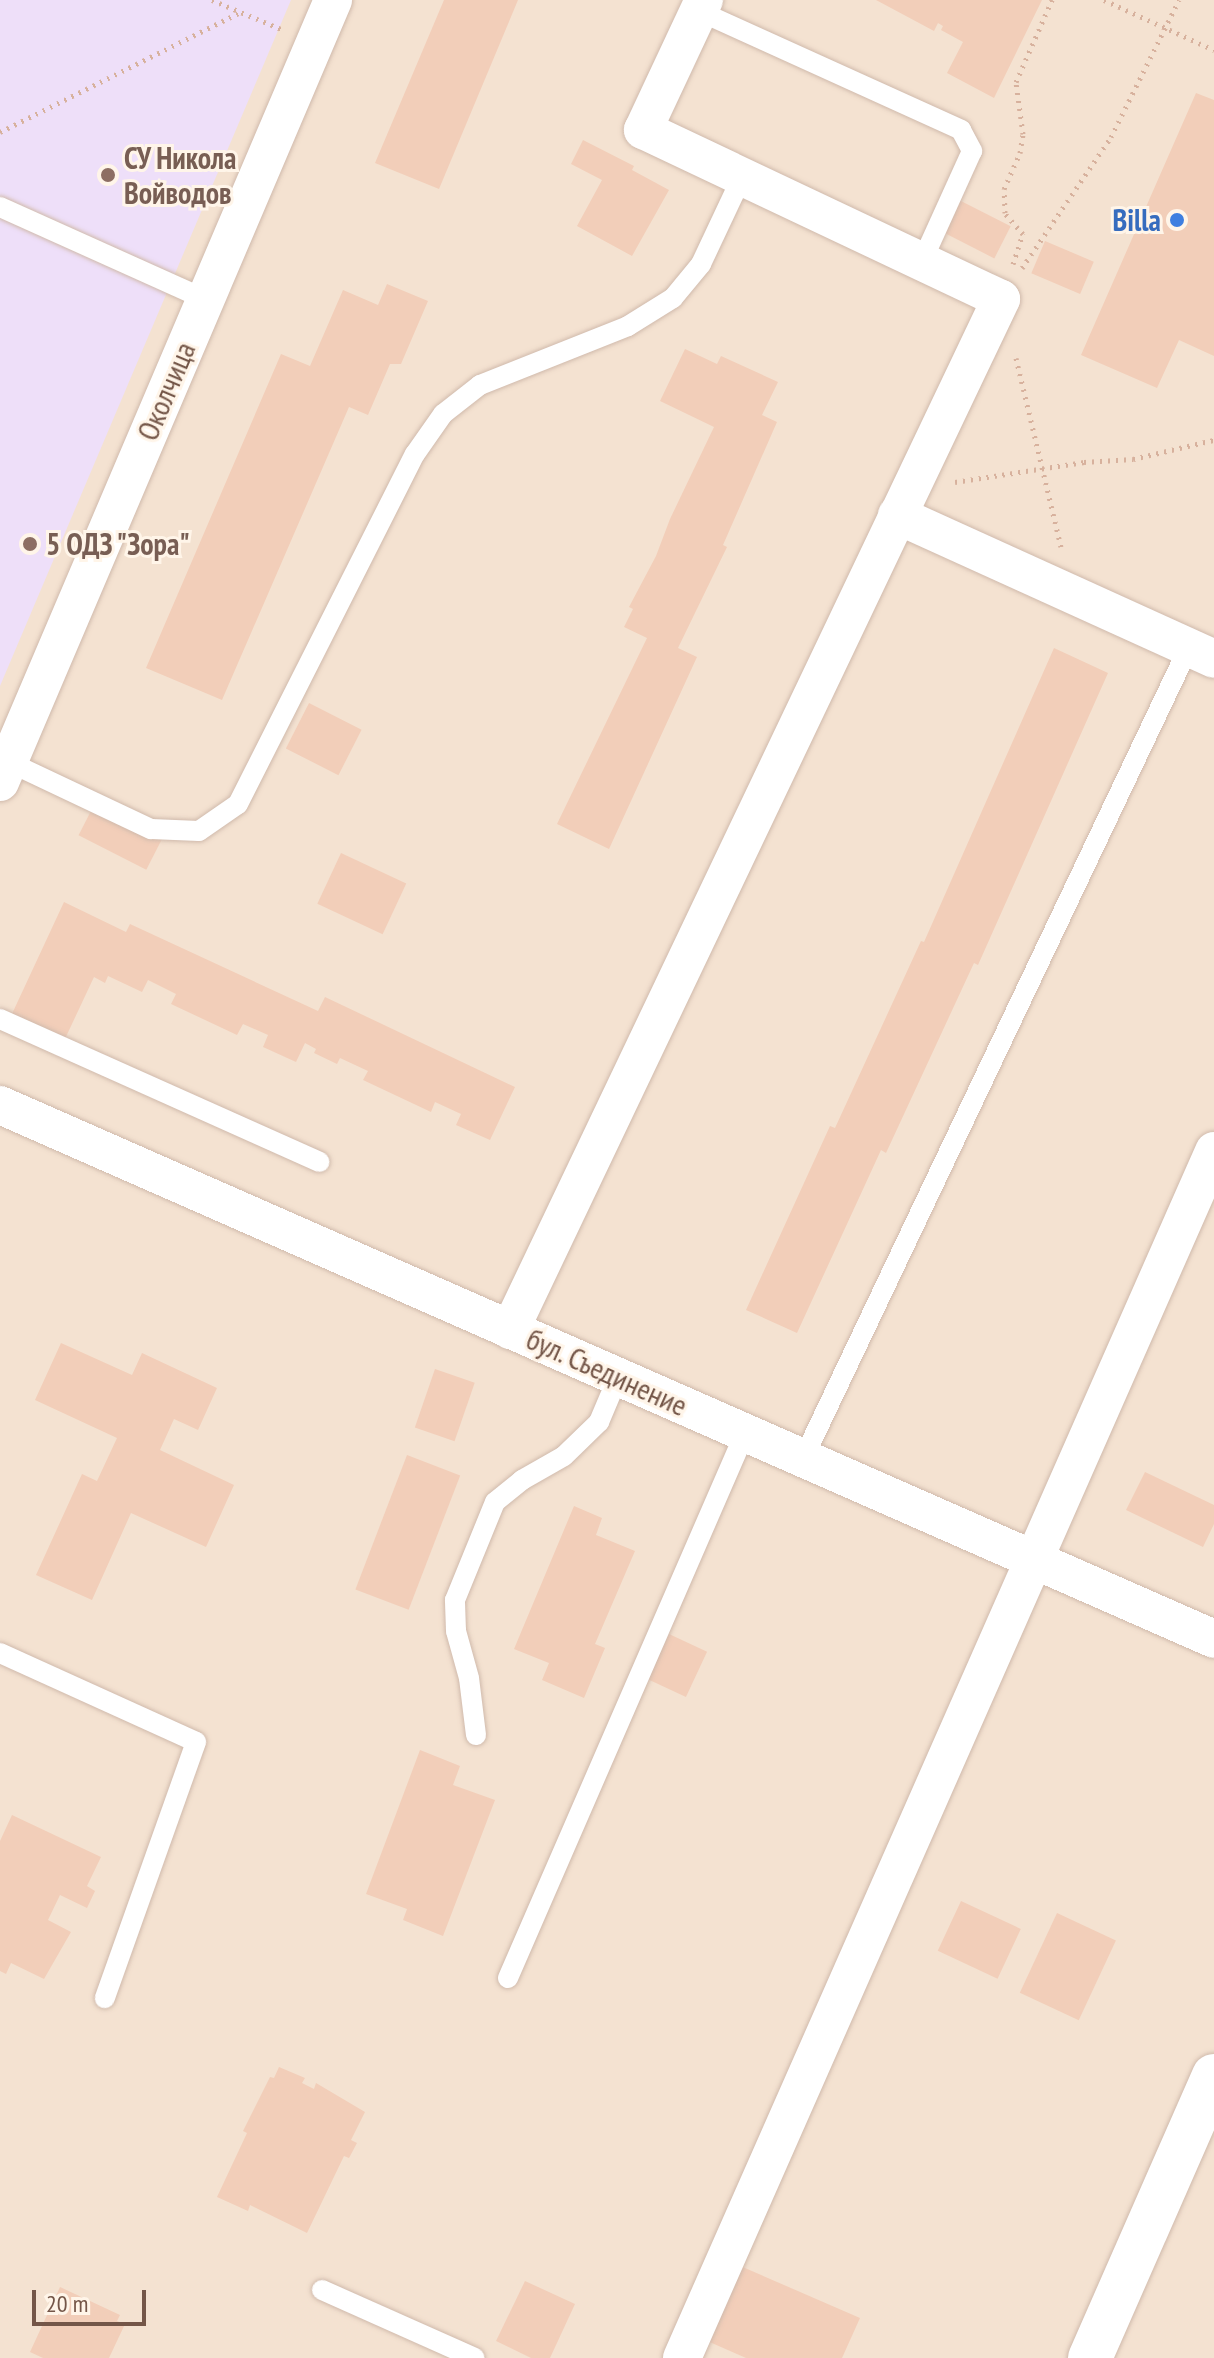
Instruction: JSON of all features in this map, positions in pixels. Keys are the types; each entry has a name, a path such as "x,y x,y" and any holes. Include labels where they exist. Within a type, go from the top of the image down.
{"street":[{"name":"Околчица","path":"4,772 333,0"},
{"path":"510,1330 1001,299 643,130 702,6"},
{"path":"904,502 1072,594 1202,653"},
{"name":"бул. Съединение","path":"0,1105 1214,1639"},
{"path":"682,2358 1214,1151"},
{"path":"1090,2358 1214,2076"}],"lane":[{"path":"702,6 961,130 972,151 922,261"},
{"path":"4,772 151,829 199,831 238,804 415,454 443,414 480,385 628,326 673,298 701,264 742,177"},
{"path":"0,207 205,299"},
{"path":"803,1459 1202,653"},
{"path":"0,1019 320,1162"},
{"path":"476,1735 469,1678 456,1631 455,1600 495,1502 522,1480 564,1456 599,1422 618,1377"},
{"path":"508,1978 745,1433"},
{"path":"0,1653 196,1742 105,1998"},
{"path":"322,2290 475,2358"}],"path":[{"path":"212,0 314,42"},
{"path":"1052,0 1016,82 1023,134 1020,153 1004,189 1005,213 1023,234 1001,299 1072,594"},
{"path":"1104,0 1214,50"},
{"path":"1001,299 1111,137 1179,0"},
{"path":"0,132 241,12"},
{"path":"904,502 1042,469 1133,459 1214,440"}],"shaded area":[{"path":"0,0 1214,0 1214,2358 0,2358"},
{"name":"СУ Никола Войводов","path":"0,0 291,0 0,686"}],"building":[{"path":"444,0 518,0 439,189 375,163"},
{"path":"876,0 1042,0 994,98 947,73 963,42 941,30 943,26 938,23 934,31"},
{"name":"Billa","path":"1196,93 1214,100 1214,356 1179,340 1157,388 1081,355"},
{"path":"583,140 634,166 632,170 669,190 632,256 577,226 602,180 571,164"},
{"path":"959,200 1011,226 994,258 943,232"},
{"path":"1045,241 1094,262 1080,294 1031,273"},
{"path":"387,284 428,301 401,364 390,364 368,415 349,407 222,700 146,668 281,354 310,366 343,290 378,305"},
{"path":"685,349 717,364 721,356 778,382 762,415 777,422 723,545 727,547 678,648 697,657 609,849 557,824 647,638 624,627 633,609 629,607 656,556 670,519 714,427 660,401"},
{"path":"1054,648 1108,673 978,965 974,963 886,1153 881,1150 797,1333 746,1310 830,1126 835,1128 921,941 924,942"},
{"path":"309,703 362,730 338,775 286,748"},
{"path":"94,805 162,840 146,870 79,835"},
{"path":"341,853 406,883 383,934 317,904"},
{"path":"64,902 126,932 130,924 318,1011 325,997 515,1087 490,1140 456,1125 461,1114 435,1102 431,1112 363,1080 368,1071 340,1058 337,1064 314,1053 316,1049 305,1043 296,1062 263,1047 268,1035 243,1024 237,1035 171,1004 176,994 148,980 142,992 108,976 105,983 94,977 64,1041 11,1016"},
{"path":"61,1343 132,1375 142,1353 217,1388 198,1430 174,1419 160,1450 234,1485 206,1547 131,1513 92,1600 36,1575 82,1474 97,1481 117,1438 35,1400"},
{"path":"435,1369 475,1383 455,1441 415,1428"},
{"path":"407,1455 460,1475 409,1610 355,1589"},
{"path":"1145,1472 1214,1505 1214,1524 1203,1547 1126,1510"},
{"path":"574,1506 602,1518 596,1535 635,1551 595,1644 605,1648 584,1698 542,1680 549,1663 514,1649"},
{"path":"669,1634 707,1652 686,1697 648,1679"},
{"path":"420,1750 460,1766 453,1785 495,1800 443,1936 403,1920 407,1909 366,1894"},
{"path":"12,1815 101,1857 87,1886 95,1891 87,1908 60,1895 48,1920 71,1932 44,1979 11,1963 6,1974 0,1971 0,1841"},
{"path":"961,1901 1021,1929 998,1979 938,1951"},
{"path":"1057,1913 1116,1940 1079,2020 1020,1993"},
{"path":"279,2067 305,2078 302,2083 314,2089 316,2083 365,2112 351,2140 357,2143 349,2158 344,2156 307,2233 250,2205 248,2211 217,2197 247,2133 243,2131 270,2077 274,2078"},
{"path":"738,2265 860,2318 842,2358 746,2358 705,2340"},
{"path":"525,2281 575,2304 550,2358 531,2358 496,2341"},
{"path":"60,2287 120,2315 117,2321 125,2324 109,2358 43,2358 30,2352"}],"place":[{"name":"СУ Никола Войводов","path":"108,175"},
{"name":"Billa","path":"1177,220"},
{"name":"5 ОДЗ \"Зора\"","path":"30,544"}]}
